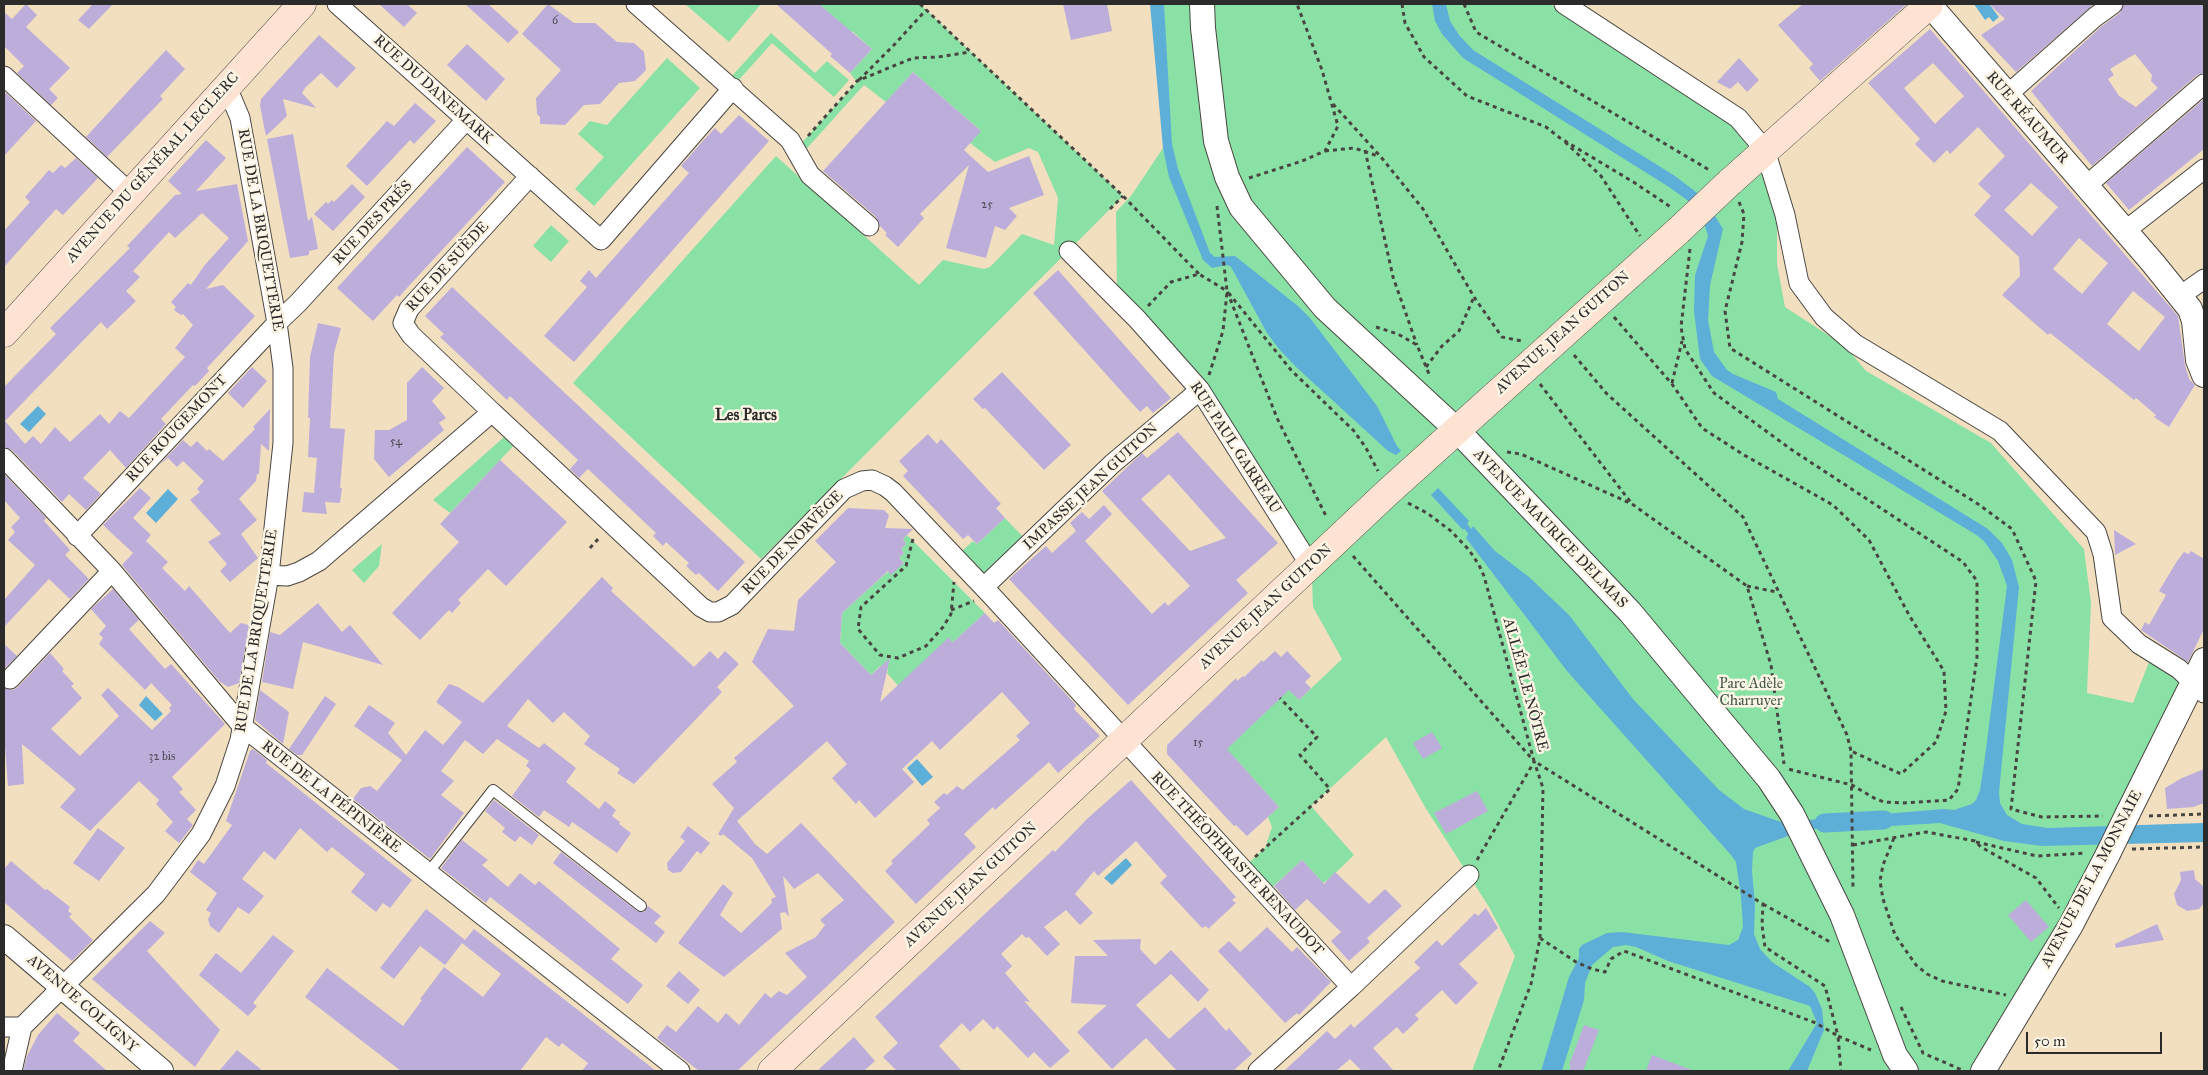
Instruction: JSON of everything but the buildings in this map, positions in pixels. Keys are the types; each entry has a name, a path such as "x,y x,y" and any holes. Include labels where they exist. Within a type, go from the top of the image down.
{"main road":[{"name":"AVENUE DU GÉNÉRAL LECLERC","path":"4,333 302,4"},
{"name":"AVENUE JEAN GUITON","path":"772,1071 1388,492 1765,150 1910,24 1930,4"}],"street":[{"name":"RUE DU DANEMARK","path":"337,4 530,176"},
{"path":"636,4 790,140 810,175 869,226"},
{"name":"AVENUE MAURICE DELMAS","path":"1202,4 1216,140 1227,177 1242,207 1326,308 1457,430 1630,612 1739,741 1792,814 1842,915 1901,1063"},
{"path":"1564,4 1738,118 1765,150 1785,215 1799,283 1824,317 1855,344 2000,431 2096,532 2102,554 2112,618 2139,644 2179,669 2199,688"},
{"name":"RUE RÉAUMUR","path":"1930,4 2190,309 2194,321 2198,360 2204,375"},
{"path":"2007,95 2113,4"},
{"path":"4,76 130,193"},
{"path":"2086,186 2204,84"},
{"path":"530,176 601,240 733,88"},
{"name":"RUE DE LA BRIQUETTERIE","path":"12,1071 13,1027 62,986 156,894 201,834 226,786 242,726 269,575 284,422 283,368 277,323 240,118 232,99 224,90"},
{"name":"RUE DES PRÉS","path":"277,323 298,304 466,120"},
{"path":"2125,231 2204,169"},
{"name":"RUE DE SUÈDE","path":"492,412 410,335 403,323 409,309 530,176"},
{"name":"RUE PAUL GARREAU","path":"1069,251 1137,319 1200,390 1310,565"},
{"path":"2180,296 2204,279"},
{"name":"RUE ROUGEMONT","path":"77,536 277,323"},
{"name":"IMPASSE JEAN GUITON","path":"984,587 1112,464 1200,390"},
{"path":"269,575 287,576 319,561 492,412"},
{"name":"RUE DE NORVÈGE","path":"492,412 701,607 710,612 718,612 732,605 844,489 872,480 885,486 984,587 1124,741"},
{"name":"RUE DE LA PÉPINIÈRE","path":"4,458 112,571 242,726 680,1071"},
{"path":"10,679 112,571"},
{"name":"AVENUE DE LA MONNAIE","path":"1983,1071 2071,925 2128,813 2199,688 2204,660"},
{"name":"RUE THÉOPHRASTE RENAUDOT","path":"1124,741 1351,987"},
{"path":"1258,1071 1351,987 1469,875"},
{"name":"AVENUE COLIGNY","path":"4,937 161,1071"}],"lane":[{"path":"428,873 493,790 641,906"}],"path":[{"path":"920,4 1122,196 1199,274 1227,291 1291,370 1354,431 1366,448 1388,492"},
{"path":"1297,4 1322,70 1338,126 1325,151"},
{"path":"1402,4 1405,23 1424,57 1467,96 1546,127 1560,138 1600,176 1651,254"},
{"path":"1464,4 1476,32 1730,182 1744,214 1742,242 1725,311 1730,348 1978,504 2012,529 2036,580 2011,809"},
{"path":"796,149 926,10"},
{"path":"858,81 913,58 938,58 970,52"},
{"path":"1333,104 1381,157 1423,209 1474,297 1502,336 1553,342 1607,394 1743,517 1847,735 1852,751 1853,892"},
{"path":"1560,138 1636,183 1681,228 1681,327 1683,339 1685,349 1714,393 1792,450 1963,562 1977,581 1977,657 1958,789 1949,800 1903,803 1884,802 1852,786 1784,768 1771,665 1747,586"},
{"path":"1227,177 1240,181 1302,161 1325,151 1354,148 1365,150 1381,157"},
{"path":"1365,150 1393,277 1430,377"},
{"path":"1110,210 1122,196"},
{"path":"1200,390 1212,370 1223,331 1227,291 1222,254"},
{"path":"1137,319 1171,282 1199,274"},
{"path":"1227,291 1277,418 1338,540 1534,761 1543,788 1540,938 1531,984 1498,1071"},
{"path":"1426,368 1442,346 1459,331 1474,297"},
{"path":"1600,300 1672,384 1702,428 1744,455 1833,505 1869,540 1909,615 1944,671 1946,711 1936,742 1901,774 1852,751"},
{"path":"1374,326 1398,334 1417,345"},
{"path":"1672,384 1683,339"},
{"path":"1527,366 1632,504"},
{"path":"1502,451 1521,454 1632,504 1747,586 1778,592"},
{"name":"ALLÉE LE NÔTRE","path":"1388,492 1436,520 1469,550 1479,565 1484,576 1534,761 1763,904 1858,958"},
{"path":"918,519 906,566 861,607 858,629 880,655 898,658 926,646 943,627 951,614 956,559"},
{"path":"1242,869 1330,789 1300,755 1317,737 1280,698"},
{"path":"1469,875 1534,761"},
{"path":"1853,846 1926,832 1975,841 1981,847 2036,878 2071,925"},
{"path":"1894,838 1883,865 1880,882 1882,899 1896,935 1916,965 1927,974 1942,982 2027,999"},
{"path":"1763,904 1762,925 1765,947 1824,986 1838,1036 1841,1071"},
{"path":"1540,938 1576,962 1605,972 1611,959 1624,951 1816,1023 1838,1036 1901,1063"},
{"path":"1898,1001 1923,1054 1965,1071"}],"green space":[{"path":"685,4 761,4 729,42"},
{"path":"819,4 920,4 1123,196 761,559 573,383 776,156 919,285 943,260 984,269 990,267 1022,234 1054,245 1058,198 1038,152 1029,148 995,162 970,143 980,130 913,72 886,102 864,85 800,156 796,149 857,82 850,73 872,49 852,31 848,35 846,28"},
{"name":"Parc Adèle Charruyer","path":"1161,4 1550,4 1733,124 1758,154 1777,218 1777,264 1785,307 1845,346 1866,371 1991,443 2084,549 2091,603 2087,693 2133,703 2149,662 2174,676 2183,684 2103,850 1974,1071 1472,1071 1515,956 1489,907 1425,807 1386,737 1311,806 1354,855 1329,879 1323,883 1302,860 1265,894 1242,869 1265,848 1272,827 1268,817 1279,807 1235,758 1230,763 1225,744 1234,742 1288,688 1299,700 1342,659 1313,607 1311,554 1117,291 1116,212 1131,196 1163,148"},
{"path":"771,33 815,73 827,61 849,80 834,97 772,43 737,82 731,77"},
{"path":"667,58 700,88 594,206 575,189 604,157 578,134 590,121 607,125"},
{"path":"551,225 569,241 551,262 533,246"},
{"path":"512,430 520,439 450,513 433,500"},
{"path":"1005,518 1029,543 984,587 955,557 973,541 977,544"},
{"path":"907,535 985,613 952,643 949,638 901,689 887,673 888,670 885,667 880,666 871,675 840,643 842,613 885,574 904,563 899,558 904,553 901,549 906,544 903,539"},
{"path":"382,544 379,566 364,583 352,570"}],"water":[{"path":"1150,4 1164,4 1172,144 1178,169 1210,253 1215,257 1235,256 1298,306 1310,318 1377,406 1401,451 1396,455 1388,451 1279,349 1267,333 1231,267 1227,265 1212,268 1203,260 1169,177 1163,148"},
{"path":"1432,4 1446,4 1450,21 1459,35 1473,50 1675,176 1696,192 1709,206 1723,229 1710,285 1708,320 1714,352 1727,370 1776,392 1778,399 1988,529 2002,543 2012,560 2019,587 1999,792 2000,803 2007,815 2022,824 2048,828 2204,823 2204,842 2042,846 2004,841 1940,823 1858,828 1859,816 1944,809 1954,810 1972,804 1976,800 1980,790 1984,764 2007,586 1998,561 1984,541 1975,534 1712,376 1700,359 1694,311 1695,275 1708,236 1702,216 1687,200 1669,187 1463,58 1442,34 1435,21"},
{"path":"1974,4 1989,4 1999,17 1993,22 1989,17 1985,20"},
{"path":"38,406 46,414 29,432 20,424"},
{"path":"1438,488 1469,521 1463,530 1431,495"},
{"path":"168,489 178,499 156,523 146,513"},
{"path":"1473,526 1495,551 1529,577 1569,615 1633,699 1719,790 1744,809 1781,822 1848,817 1848,828 1807,829 1755,848 1753,852 1754,934 1760,949 1772,962 1810,987 1815,993 1822,1009 1824,1030 1807,1071 1788,1071 1817,1023 1810,1006 1668,961 1636,947 1626,945 1613,947 1592,965 1585,983 1584,1000 1562,1071 1541,1071 1569,977 1579,958 1579,949 1582,945 1607,933 1622,932 1729,945 1738,940 1743,927 1741,897 1736,862 1731,855 1567,671 1466,538"},
{"path":"146,696 163,714 155,721 139,705"},
{"path":"917,759 933,777 922,786 907,768"},
{"path":"1126,858 1132,865 1112,885 1104,878"}],"waterway":[{"path":"1462,521 1470,532"},
{"path":"1824,823 1884,820"}],"district":[{"name":"Les Parcs","path":"746,416"}]}
